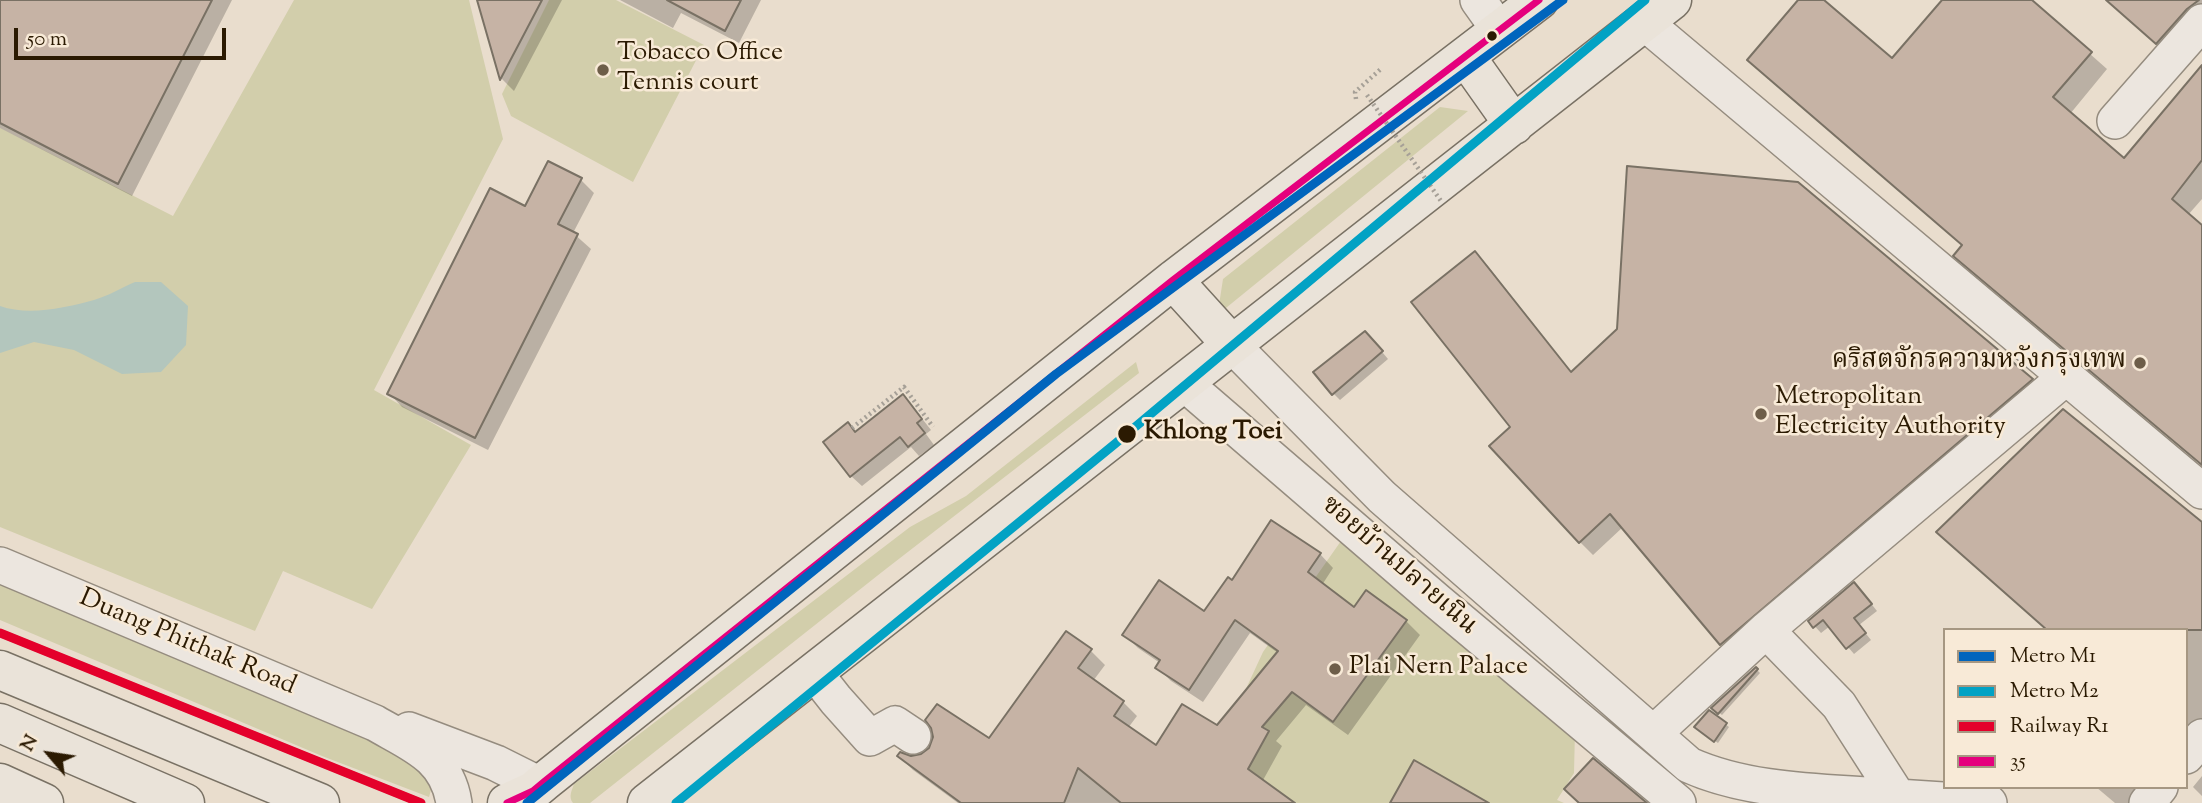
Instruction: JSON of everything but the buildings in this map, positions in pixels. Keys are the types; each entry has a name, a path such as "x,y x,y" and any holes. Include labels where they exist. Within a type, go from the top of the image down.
{"main road":[{"path":"526,795 1173,280 1539,0"},
{"path":"647,803 1658,11"},
{"path":"1466,57 1514,125"},
{"path":"1173,280 1232,345"},
{"path":"0,670 320,803"},
{"path":"0,723 185,803"},
{"path":"0,783 44,803"}],"street":[{"path":"1478,0 1500,31"},
{"path":"1658,11 2066,377 2202,491"},
{"path":"2115,121 2202,22"},
{"path":"1232,345 1382,497 1689,765 1708,774 1798,791 1989,803"},
{"path":"1654,733 1766,630 2066,377"},
{"name":"ซอยบ้านปลายเนิน","path":"1184,383 1437,601 1678,803"},
{"name":"Duang Phithak Road","path":"0,565 375,723 429,754 447,778 454,803"},
{"path":"1766,630 1839,705 1898,797"},
{"path":"814,672 870,738 895,724 913,736"},
{"name":"Duang Phithak Road","path":"375,723 418,732 496,763 526,795"},
{"path":"2188,754 2202,737"},
{"path":"2147,803 2158,789"}],"path":[{"path":"1382,68 1355,92 1354,99 1362,100 1367,95 1441,201"},
{"path":"852,428 904,387 933,427"}],"shaded area":[{"path":"294,0 469,0 503,139 374,390 471,445 372,609 283,571 255,631 0,527 0,128 173,216"},
{"name":"Tobacco Office Tennis court","path":"549,0 616,0 704,45 633,182 511,116 502,94"},
{"path":"1440,107 1468,111 1221,312 1219,305 1223,279"},
{"path":"135,282 161,282 188,306 186,345 161,372 122,374 74,350 34,342 0,353 0,306 34,311 59,308 99,298"},
{"path":"1136,362 1139,373 590,803 573,803 571,796 574,784 910,527 966,496"},
{"path":"1341,541 1575,730 1574,773 1557,800 1564,803 1193,803 1263,652"},
{"path":"0,578 353,727 435,776 429,797 322,756 0,620"}],"railway":[{"path":"0,633 421,803"}],"metro line":[{"name":"M1","path":"527,803 1056,374 1563,0"},
{"name":"M2","path":"676,803 1116,443 1645,0"}],"rail line":[{"name":"R1","path":"0,633 421,803"}],"transit line":[{"name":"35","path":"507,803 533,791 1173,280 1539,0"}],"place":[{"name":"Tobacco Office Tennis court","path":"603,70"},
{"name":"คริสตจักรความหวังกรุงเทพ","path":"2140,363"},
{"name":"Metropolitan Electricity Authority","path":"1761,414"},
{"name":"Khlong Toei","path":"1127,434"},
{"name":"Plai Nern Palace","path":"1335,669"}]}
